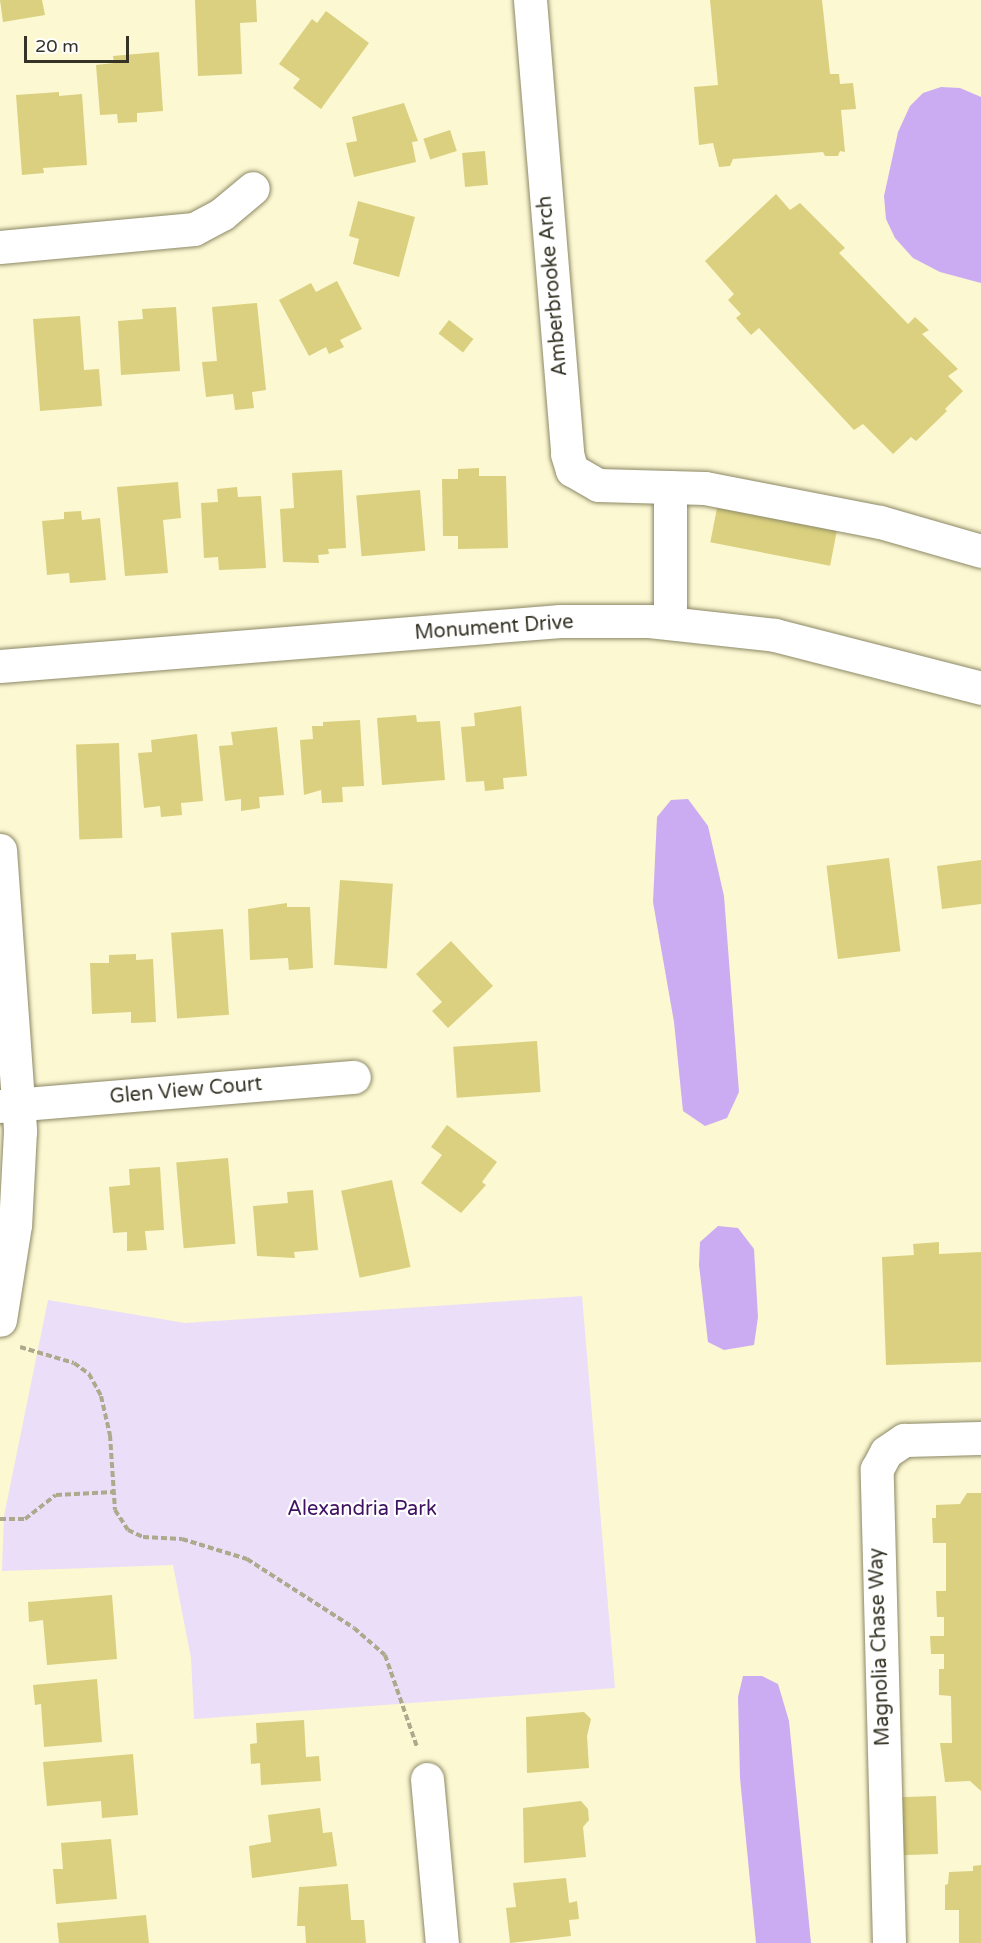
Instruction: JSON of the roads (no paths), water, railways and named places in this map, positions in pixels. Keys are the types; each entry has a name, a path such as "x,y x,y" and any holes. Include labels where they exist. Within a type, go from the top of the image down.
{"street":[{"name":"Amberbrooke Arch","path":"530,0 567,454 572,470 598,485 705,488 880,522 981,551"},
{"path":"0,248 194,229 222,214 253,188"},
{"path":"670,487 670,622"},
{"name":"Monument Drive","path":"0,666 560,621 670,622 775,635 981,688"},
{"path":"0,850 15,1225 5,1333"},
{"name":"Glen View Court","path":"9,1105 354,1077"},
{"name":"Magnolia Chase Way","path":"889,1943 877,1469 886,1452 904,1440 981,1438"},
{"path":"427,1779 442,1943"}],"park label":[{"name":"Alexandria Park","path":"362,1509"}]}
